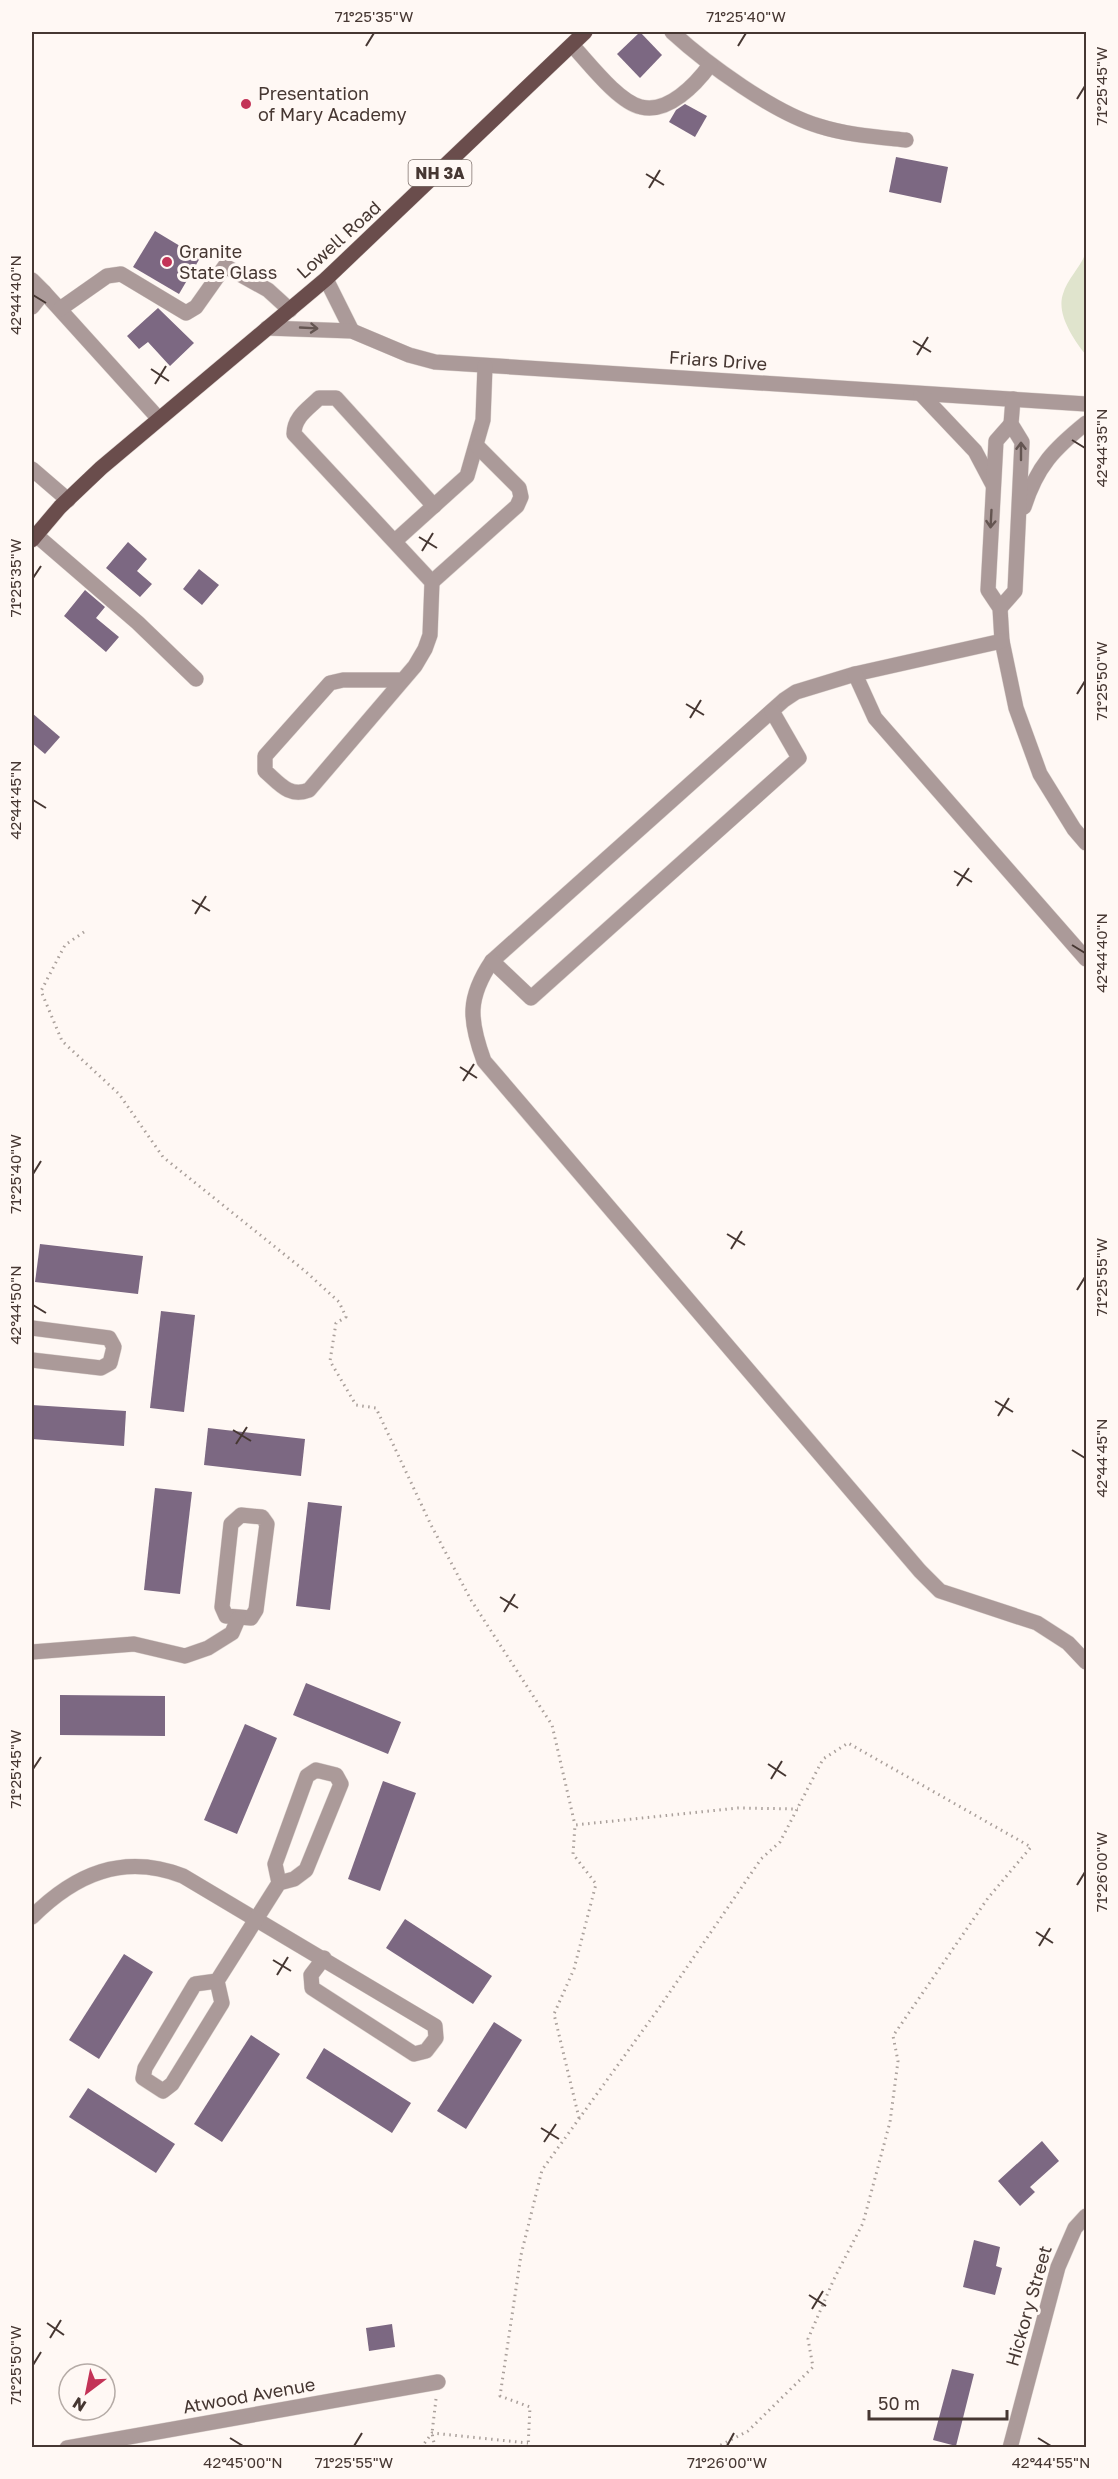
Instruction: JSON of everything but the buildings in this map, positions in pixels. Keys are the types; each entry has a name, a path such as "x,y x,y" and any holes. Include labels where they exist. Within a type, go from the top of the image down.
{"main road":[{"name":"Lowell Road","path":"34,537 68,500 159,419 326,279 585,32"}],"street":[{"path":"672,32 710,65 797,118 818,126 906,140"},
{"path":"572,45 613,88 641,108 654,107 686,92 698,82 710,65"},
{"path":"60,309 107,276 121,274 186,312 196,307 225,266 268,290 290,310"},
{"path":"326,279 352,331"},
{"path":"32,280 159,419"},
{"path":"32,307 44,292"},
{"name":"Friars Drive","path":"267,328 352,331 409,355 435,362 1086,404"},
{"path":"395,541 467,476 478,447 483,420 485,366"},
{"path":"921,394 975,451 993,486"},
{"path":"402,680 343,680 330,684 265,756 265,771 290,792 300,794 309,790 402,680 425,649 430,635 432,582 294,434 294,425 298,418 319,399 336,398 434,506"},
{"path":"1013,399 1011,424 996,441 988,591 1000,608 1002,641 1016,708 1040,774 1074,829 1086,843"},
{"path":"1018,527 1039,468 1050,454 1086,423"},
{"path":"1000,608 1015,591 1022,441 1011,424"},
{"path":"432,582 517,506 521,497 519,489 478,447"},
{"path":"32,469 68,500"},
{"path":"34,537 138,623 195,679"},
{"path":"1002,641 855,674 796,692 492,961 478,982 472,1013 475,1036 484,1061 940,1591 1037,1623 1068,1643 1086,1662"},
{"path":"855,674 875,718 1086,959"},
{"path":"492,961 531,998 799,758 772,711"},
{"path":"32,1328 109,1338 114,1347 110,1363 101,1368 32,1360"},
{"path":"241,1515 262,1517 267,1524 256,1610 251,1618 238,1619 226,1616 222,1607 231,1524 241,1515"},
{"path":"32,1652 134,1644 185,1656 208,1648 232,1633 238,1619"},
{"path":"217,1981 195,1984 145,2068 143,2078 163,2091 172,2084 222,2003 217,1981 279,1883 275,1864 307,1776 316,1770 336,1776 341,1784 306,1870 294,1879 279,1883"},
{"path":"32,1917 52,1897 80,1880 108,1869 136,1866 159,1867 183,1876 324,1958 435,2025 436,2038 426,2051 414,2054 312,1988 311,1975 324,1958"},
{"name":"Hickory Street","path":"1010,2448 1058,2267 1075,2228 1086,2216"},
{"name":"Atwood Avenue","path":"68,2448 438,2382"}],"path":[{"path":"84,932 65,945 40,991 62,1041 119,1094 163,1157 305,1271 339,1302 346,1317 336,1323 330,1361 356,1405 376,1408 431,1525 471,1600 552,1725 575,1826 573,1854 596,1884 574,1970 554,2014 579,2118"},
{"path":"432,2433 528,2445 530,2407 500,2396 520,2255 542,2170 659,2008 761,1858 780,1842 823,1759 848,1743 1030,1847 987,1898 893,2036 898,2061 890,2122 863,2223 834,2278 808,2339 813,2367 748,2431 715,2448"},
{"path":"575,1826 738,1808 798,1809"},
{"path":"435,2448 432,2433 438,2382"},
{"path":"421,2448 432,2433"}],"green space":[{"path":"1086,252 1086,355 1067,326 1061,302 1065,289"}],"place":[{"name":"Presentation of Mary Academy","path":"246,104"},
{"name":"Granite State Glass","path":"167,262"}]}
